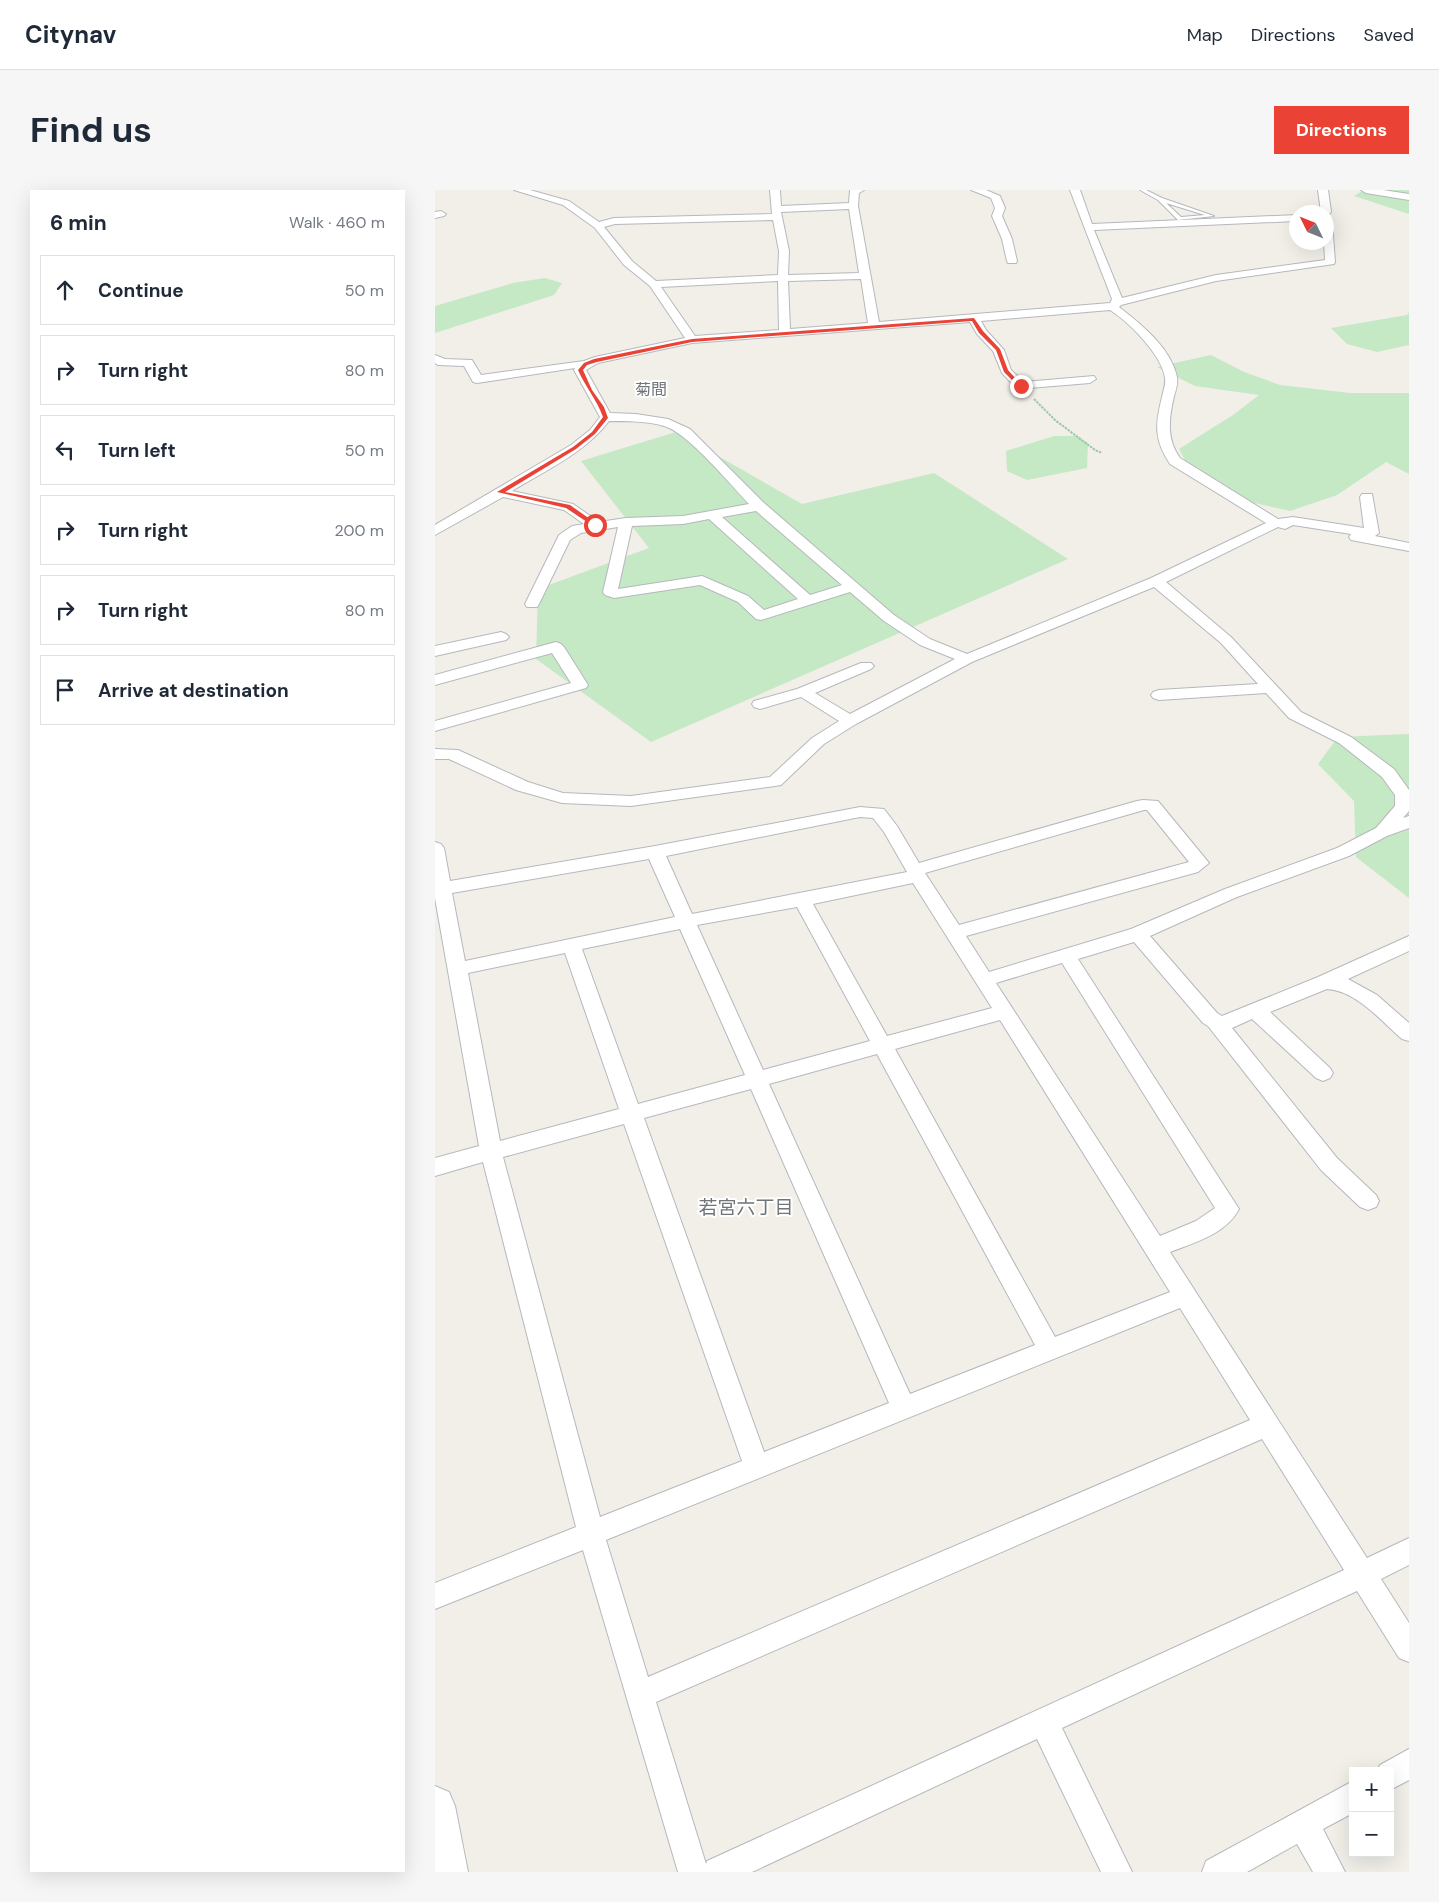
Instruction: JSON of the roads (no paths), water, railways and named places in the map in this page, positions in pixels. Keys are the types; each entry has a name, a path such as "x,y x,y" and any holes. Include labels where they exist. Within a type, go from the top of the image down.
{"street":[{"path":"519,190 566,203 598,226 628,263 654,284 692,340"},
{"path":"775,190 784,251 785,332"},
{"path":"859,190 855,190 853,206 873,326"},
{"path":"976,190 995,196 1000,208 997,216 1007,239 1011,261"},
{"path":"1075,190 1115,304 1144,334 1168,368 1172,378 1162,438 1167,451 1175,461 1197,477 1276,523 1409,547"},
{"path":"1323,190 1324,205"},
{"path":"1366,190 1409,198"},
{"path":"598,226 613,221 778,213 853,206"},
{"path":"1088,227 1289,218"},
{"path":"435,358 442,363 468,362 477,379 586,364 621,354 692,340 974,319 1115,304 1216,278 1330,262 1329,250"},
{"path":"654,284 865,276"},
{"path":"974,319 981,332 998,350 1006,371 1021,386 1090,379"},
{"path":"586,364 580,370 583,378 602,407 606,417"},
{"path":"435,531 575,448 594,433 606,417"},
{"path":"606,417 636,418 669,423 686,432 759,506 889,618 925,642 967,659"},
{"path":"500,492 568,507 595,525"},
{"path":"435,754 452,754 521,786 562,798 631,802 775,781 818,742 851,721 967,659 1156,581 1276,523 1293,522 1372,533 1367,497"},
{"path":"532,604 565,538 577,530 595,525 625,522 683,520 759,506"},
{"path":"711,514 808,600"},
{"path":"625,522 610,592 614,594 702,580 743,599 761,616 853,586"},
{"path":"1156,581 1225,640 1295,715 1345,740 1387,773 1403,795 1403,807 1381,832"},
{"path":"435,651 501,637"},
{"path":"435,680 555,647 580,684 435,726"},
{"path":"760,704 803,692 866,666"},
{"path":"1159,695 1269,688"},
{"path":"803,692 851,721"},
{"path":"457,969 685,921 802,900 916,873 1143,805 1152,805 1200,863 1192,868 954,933"},
{"path":"439,890 655,852 860,812 878,813 891,830 1004,1012 1409,1648"},
{"path":"984,980 1138,934 1246,887 1343,852 1381,832 1409,822"},
{"path":"435,848 439,890 457,969 491,1152 591,1534 693,1872"},
{"path":"655,852 904,1408"},
{"path":"802,900 1050,1350"},
{"path":"1138,934 1210,1018 1221,1024 1325,982 1409,942"},
{"path":"571,944 757,1467"},
{"path":"1067,956 1228,1209 1221,1218 1201,1229 1155,1248"},
{"path":"1325,982 1335,981 1353,988 1409,1034"},
{"path":"1255,1010 1323,1073"},
{"path":"435,1167 1004,1012"},
{"path":"1215,1021 1329,1164 1368,1201"},
{"path":"435,1596 1185,1296"},
{"path":"640,1695 1267,1425"},
{"path":"718,1872 1362,1575 1409,1551"},
{"path":"1044,1722 1117,1872"},
{"path":"1394,1773 1409,1764"},
{"path":"1217,1872 1349,1798"},
{"path":"435,1806 447,1872"},
{"path":"1303,1824 1330,1872"}],"lane":[{"path":"1143,190 1160,199 1212,216 1180,219 1160,199"}],"district":[{"name":"菊間","path":"651,389"},
{"name":"若宮六丁目","path":"746,1207"}]}
